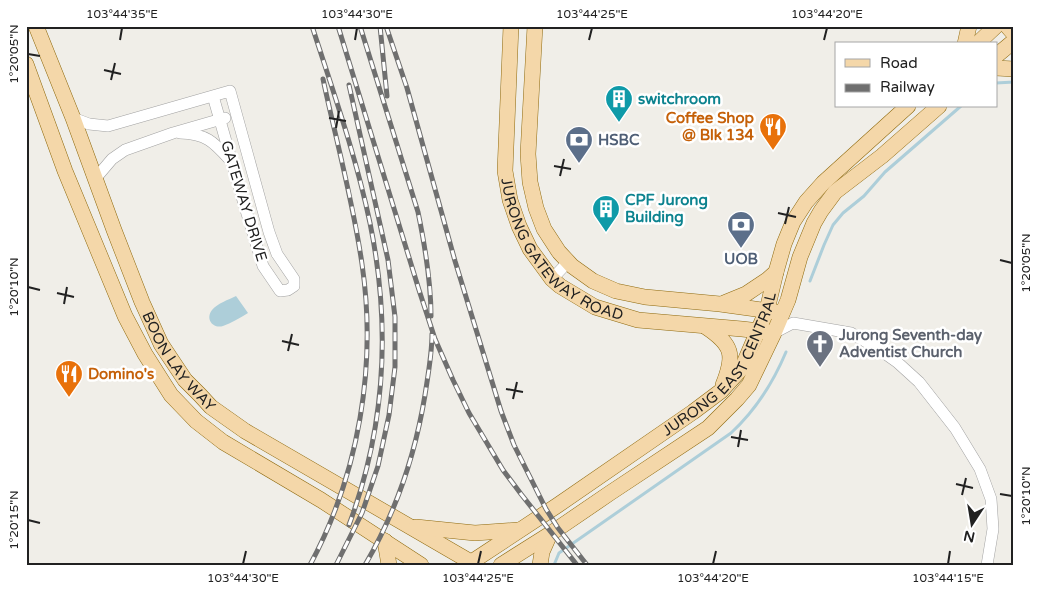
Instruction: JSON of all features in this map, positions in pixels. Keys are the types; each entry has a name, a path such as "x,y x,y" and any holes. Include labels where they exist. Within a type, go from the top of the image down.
{"main road":[{"name":"BOON LAY WAY","path":"36,26 74,118 142,302 161,344 185,380 211,407 245,432 411,527 471,564"},
{"name":"JURONG GATEWAY ROAD","path":"511,26 505,171 510,200 519,226 530,249 552,279 594,307 638,320 774,333"},
{"name":"JURONG GATEWAY ROAD","path":"535,26 528,154 530,182 536,208 544,229 563,257 593,281 616,291 645,297 720,304 781,315"},
{"path":"966,42 969,26"},
{"path":"979,42 996,26"},
{"path":"1007,26 1014,34"},
{"path":"998,54 1014,41"},
{"name":"BOON LAY WAY","path":"26,64 65,172 126,316 144,354 171,395 196,422 223,442 321,500 421,565"},
{"path":"998,68 1014,69"},
{"name":"JURONG EAST CENTRAL","path":"781,315 776,272 793,222 806,202 824,183 906,108"},
{"name":"JURONG EAST CENTRAL","path":"501,565 708,428 749,385 788,300 800,257 814,223 836,192 882,156 937,108"},
{"path":"720,304 746,294 776,272"},
{"name":"JURONG EAST CENTRAL","path":"471,564 687,417 721,390 742,368 758,331 781,315"},
{"path":"705,326 721,337 728,348 730,364 721,390"},
{"path":"411,527 475,533 519,530"},
{"path":"540,565 542,552 550,534"},
{"path":"385,542 389,565"}],"street":[{"name":"GATEWAY DRIVE","path":"74,118 89,124 108,126 230,91 269,232 278,254 294,279 294,286 288,290 280,291 263,266 213,96"},
{"name":"GATEWAY DRIVE","path":"95,179 112,159 125,150 174,133 236,116"},
{"path":"174,133 203,136 215,143 231,161"},
{"path":"542,266 563,257"},
{"path":"552,279 563,257"},
{"path":"781,315 800,323 851,333 897,362 918,382 955,428 980,469 991,499 993,530 987,565"}],"water":[{"path":"236,296 248,313 223,326 213,325 209,317 212,310"}],"waterway":[{"path":"998,83 1014,82"},
{"path":"810,281 833,225 843,213 864,196 885,172 959,108"},
{"path":"554,565 559,553 731,433 763,396 786,352"}],"railway":[{"path":"312,26 358,173 377,261 381,300 381,376 377,413 371,451 349,525"},
{"path":"338,26 419,290 435,339 453,380 469,413 503,470 577,565"},
{"path":"360,26 418,212 427,264 431,316"},
{"path":"380,26 387,96"},
{"path":"386,26 407,88 455,261 501,411 514,445 546,509 558,528 587,565"},
{"path":"310,565 327,530 341,494 352,456 365,380 367,341 366,302 358,240 323,79"},
{"path":"336,565 362,513 378,466 389,415 395,367 395,317 388,260 349,85"},
{"path":"365,565 386,525 410,462 425,395 431,357 432,334"}],"place":[{"name":"switchroom","path":"619,123"},
{"name":"Coffee Shop @ Blk 134","path":"773,151"},
{"name":"HSBC","path":"579,164"},
{"name":"CPF Jurong Building","path":"606,233"},
{"name":"UOB","path":"741,249"},
{"name":"Jurong Seventh-day Adventist Church","path":"820,368"},
{"name":"Domino's","path":"69,398"}]}
